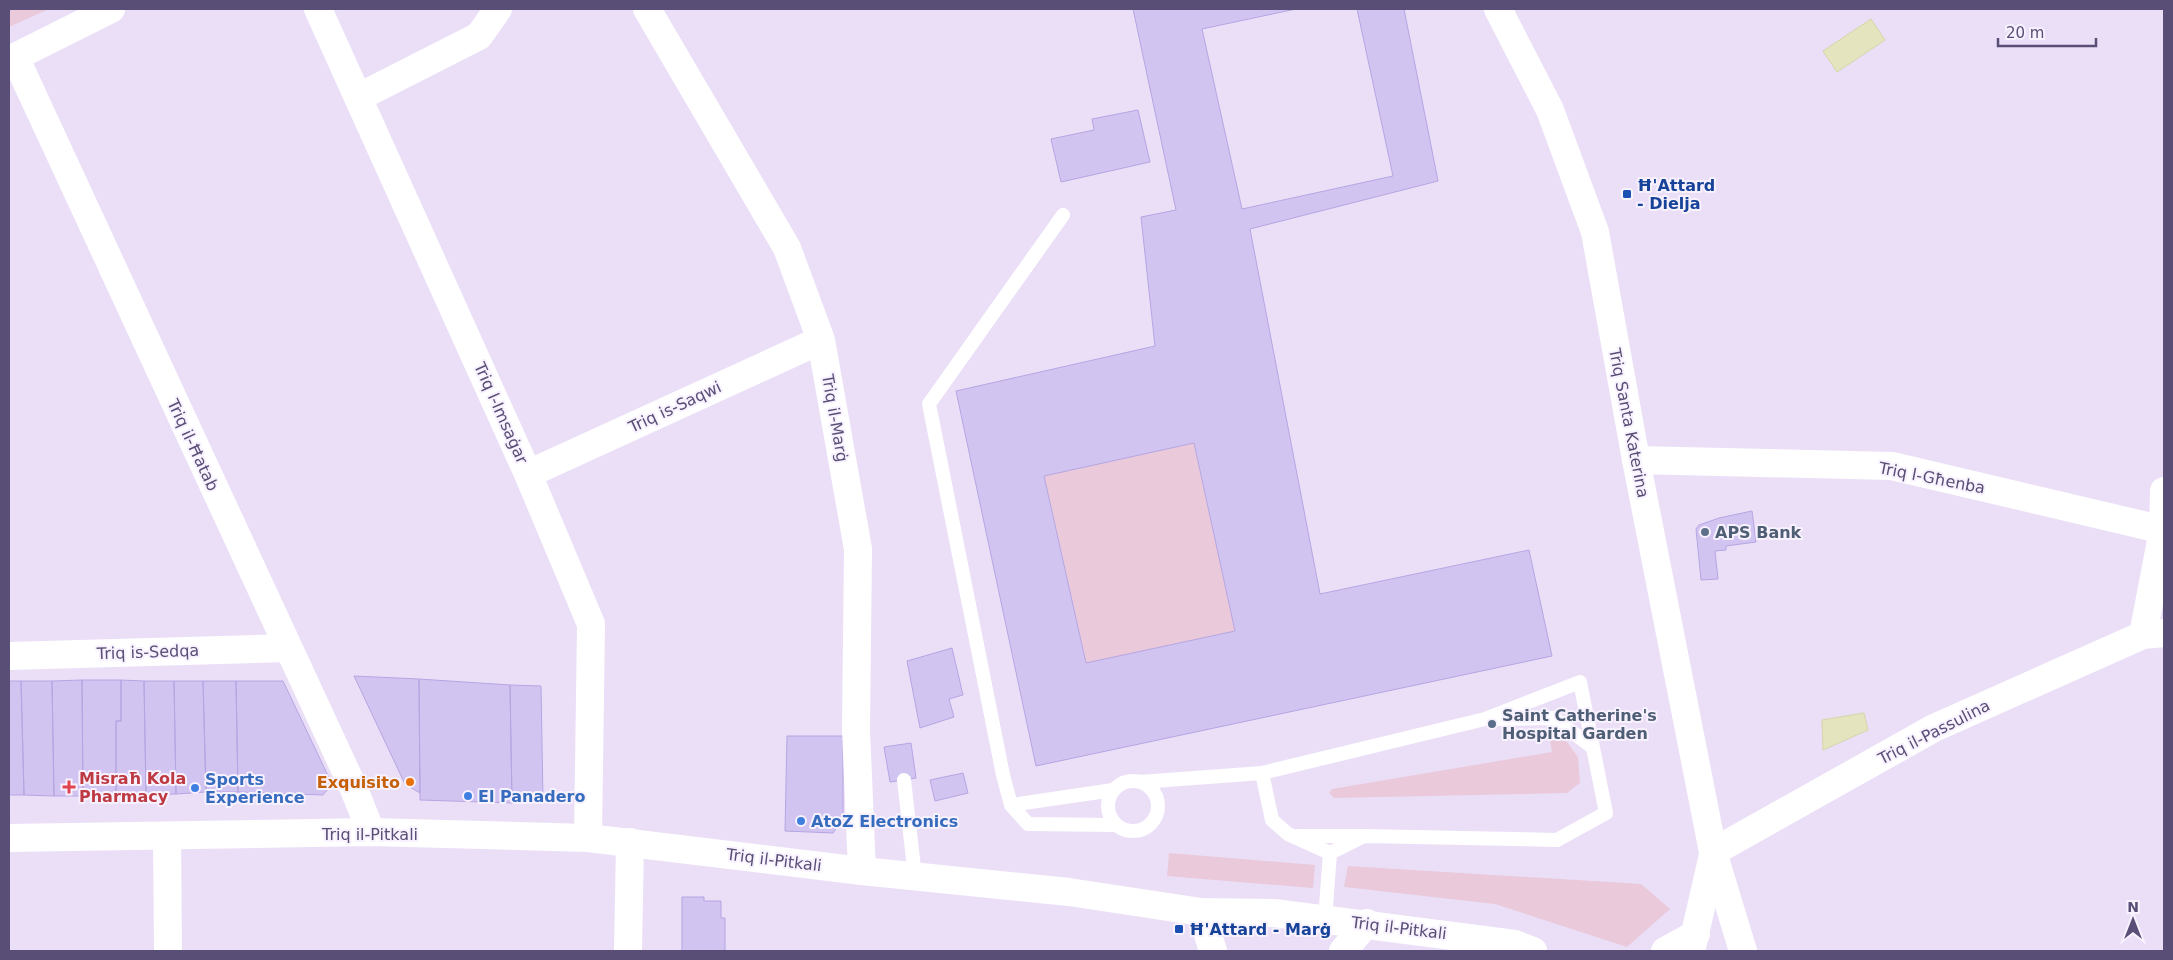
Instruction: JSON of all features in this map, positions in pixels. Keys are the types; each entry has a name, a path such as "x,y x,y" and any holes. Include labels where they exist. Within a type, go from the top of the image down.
{"street":[{"path":"12,58 110,9"},
{"name":"Triq l-Imsaġar","path":"318,9 528,474 591,624 588,838"},
{"path":"359,97 478,36 498,9"},
{"name":"Triq il-Marġ","path":"646,9 787,248 821,340 858,549 856,730 862,871"},
{"name":"Triq Santa Katerina","path":"1498,9 1550,110 1595,232 1636,460 1713,852 1743,951"},
{"name":"Triq il-Ħatab","path":"12,58 354,789 371,832"},
{"name":"Triq is-Saqwi","path":"528,474 821,340"},
{"name":"Triq l-Għenba","path":"1636,460 1892,466 2164,530"},
{"path":"2153,634 2164,530 2164,491"},
{"name":"Triq il-Passulina","path":"1713,852 1934,728 2153,634"},
{"name":"Triq is-Sedqa","path":"12,650 287,648"},
{"name":"Triq il-Pitkali","path":"9,838 371,832 588,838 862,871 1135,900 1201,912 1274,913 1325,920 1367,923 1516,944 1533,951"},
{"path":"167,836 168,951"},
{"path":"628,951 630,842"},
{"name":"Triq Santa Katerina","path":"1694,943 1713,852"},
{"path":"1201,912 1213,951"},
{"path":"1343,951 1367,923"},
{"path":"1665,951 1694,943"}],"lane":[{"path":"1063,215 929,404 1001,766 1011,805 1028,824 1116,825"},
{"path":"1011,805 1113,790 1128,781 1140,782 1262,772 1483,719 1580,682 1606,813 1557,840 1291,836"},
{"path":"1483,719 1554,718 1592,747"},
{"path":"1262,772 1272,820 1291,836 1330,853"},
{"path":"904,780 915,877"},
{"path":"1113,790 1108,805 1108,813 1116,825 1126,831 1137,832 1149,826 1155,819 1158,803 1156,795 1151,788 1140,782"},
{"path":"1330,853 1364,836"},
{"path":"1325,920 1330,853"}],"shaded area":[{"path":"9,9 2164,9 2164,951 9,951"},
{"path":"9,9 49,9 9,27"},
{"path":"1871,19 1885,40 1837,72 1823,51"},
{"path":"1194,443 1235,631 1086,663 1044,476"},
{"path":"1864,713 1868,730 1823,750 1822,720"},
{"path":"1564,738 1578,757 1580,783 1567,793 1334,798 1329,793 1332,789 1552,752 1550,741"},
{"path":"1169,853 1315,865 1313,888 1167,876"},
{"path":"1348,866 1641,884 1670,909 1627,947 1495,904 1344,887"}],"building":[{"path":"1133,9 1296,9 1202,29 1242,209 1393,176 1357,9 1404,9 1438,181 1250,229 1320,594 1529,550 1552,656 1036,766 956,391 1155,346 1141,217 1176,210","holes":["1194,443 1235,631 1086,663 1044,476"]},
{"path":"1138,110 1150,162 1061,182 1051,139 1094,130 1092,119"},
{"path":"1752,511 1756,542 1726,546 1726,550 1715,551 1718,579 1701,580 1696,529 1699,525 1719,518"},
{"path":"952,648 963,695 949,699 954,717 920,728 907,661"},
{"path":"354,676 419,679 420,793 405,784"},
{"path":"419,679 510,685 512,803 420,800"},
{"path":"82,680 121,680 121,721 116,721 116,795 83,796"},
{"path":"82,680 83,796 54,796 52,681"},
{"path":"121,680 144,681 146,795 116,795 116,721 121,721"},
{"path":"9,681 21,681 24,795 9,795"},
{"path":"21,681 52,681 54,796 24,795"},
{"path":"144,681 174,681 176,794 146,795"},
{"path":"174,681 203,681 206,792 176,794"},
{"path":"203,681 236,681 238,792 206,792"},
{"path":"236,681 283,681 332,784 323,795 238,792"},
{"path":"510,685 541,686 543,800 512,803"},
{"path":"787,736 843,736 843,819 833,833 785,831"},
{"path":"911,743 916,778 890,782 884,747"},
{"path":"963,773 968,793 935,801 930,780"},
{"path":"682,897 704,897 704,901 721,901 721,918 725,918 725,951 682,951"}],"place":[{"name":"Ħ'Attard - Dielja","path":"1627,194"},
{"name":"APS Bank","path":"1705,532"},
{"name":"Saint Catherine's Hospital Garden","path":"1492,724"},
{"name":"Exquisito","path":"410,782"},
{"name":"Misraħ Kola Pharmacy","path":"69,787"},
{"name":"Sports Experience","path":"195,788"},
{"name":"El Panadero","path":"468,796"},
{"name":"AtoZ Electronics","path":"801,821"},
{"name":"Ħ'Attard - Marġ","path":"1179,929"}]}
